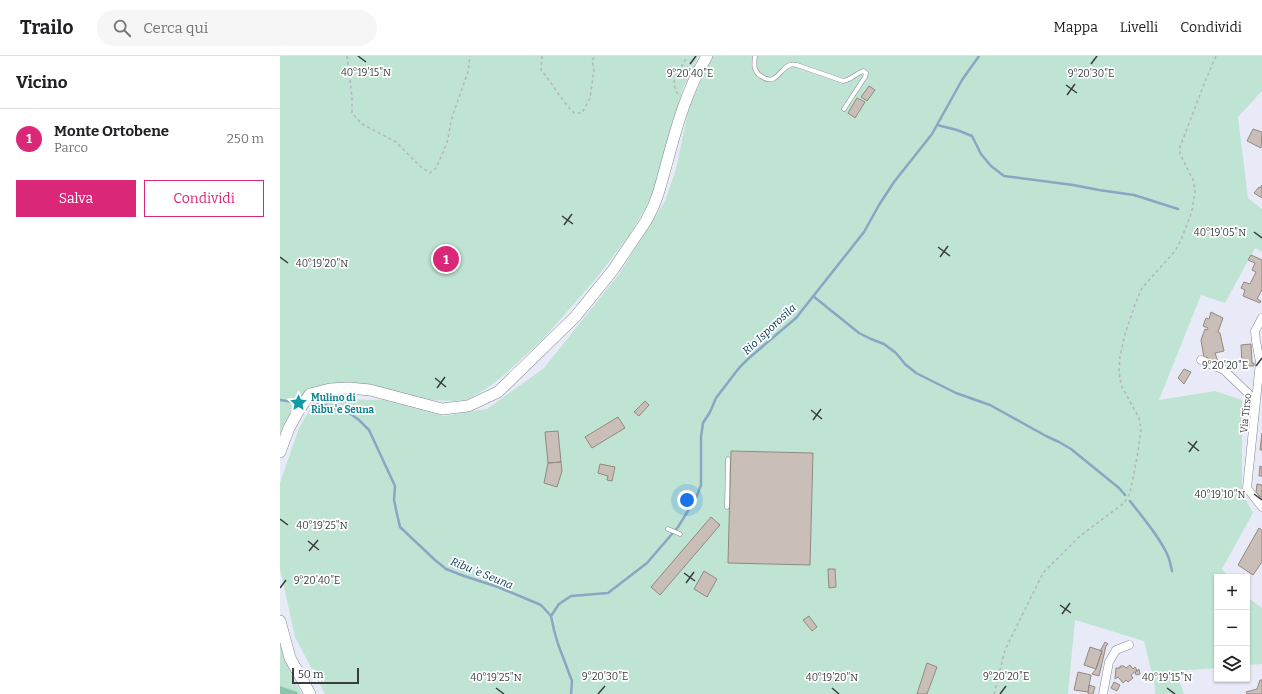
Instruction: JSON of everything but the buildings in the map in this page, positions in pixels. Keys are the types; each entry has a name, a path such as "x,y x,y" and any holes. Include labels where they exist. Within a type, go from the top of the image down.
{"main road":[{"path":"280,452 289,428 310,394 330,389 349,388 370,390 442,408 468,406 498,392 575,317 613,270 646,221 659,192 684,107 700,66 707,56"},
{"path":"281,626 290,658 310,694"}],"street":[{"name":"Via Tirso","path":"1262,318 1255,331 1260,351 1260,362 1247,488 1262,507"},
{"path":"1201,360 1224,370 1256,401"},
{"path":"1103,694 1109,662 1116,650 1129,645"}],"lane":[{"path":"755,56 754,65 756,72 761,77 768,80 773,79 790,65 797,65 843,81 849,80 863,71 866,73 865,77 844,109"},
{"path":"727,506 728,459"},
{"path":"668,529 680,534"}],"path":[{"path":"347,56 352,97 352,113 362,124 396,142 420,168 430,173 436,168 447,143 452,117 468,72 470,56"},
{"path":"542,56 542,70 552,82 564,103 574,113 582,112 590,98 594,70 592,60 595,56"},
{"path":"684,107 676,91 674,82 675,76 685,62 687,56"},
{"path":"994,694 1005,650 1043,573 1080,536 1124,503 1130,493 1141,429 1139,418 1121,385 1119,371 1120,357 1125,334 1142,288 1175,251 1188,224 1192,211 1195,191 1193,180 1180,154 1180,147 1216,56"}],"green space":[{"path":"280,56 699,56 683,88 654,189 645,209 628,237 594,281 544,338 504,375 486,389 466,400 454,401 428,400 317,387 280,443"},
{"path":"712,56 1262,56 1262,91 1238,117 1248,198 1262,209 1262,252 1255,248 1225,303 1201,295 1159,400 1215,391 1242,400 1242,493 1253,513 1222,569 1226,574 1214,574 1214,668 1176,671 1184,694 1155,694 1155,686 1144,641 1075,620 1068,694 325,694 295,637 280,569 280,483 299,428 316,399 385,400 444,416 487,409 544,368 619,274 665,201 676,169 689,107"},
{"path":"1250,599 1262,608 1262,664 1250,665"},
{"path":"280,637 293,679 302,694 280,694"},
{"path":"280,686 297,692 298,694 280,694"}],"waterway":[{"name":"Rio Isporosila","path":"571,694 572,681 558,644 551,616 559,604 571,596 608,593 647,563 678,527 696,498 701,485 701,437 703,423 716,398 739,368 796,318 864,232 894,182 932,134 962,80 979,56"},
{"path":"937,125 957,130 972,136 981,154 991,166 1004,176 1134,195 1178,209"},
{"path":"813,296 859,333 884,344 896,353 905,364 916,373 956,393 990,405 1071,449 1119,488 1125,495"},
{"name":"Ribu 'e Seuna","path":"280,400 299,403"},
{"name":"Ribu 'e Seuna","path":"308,403 321,404 348,412 369,430 395,486 394,500 400,527 435,560 446,569 498,587 541,605 551,616"},
{"path":"1130,501 1160,541 1168,556 1172,571"}],"place":[{"name":"Monte Ortobene","path":"446,259"},
{"name":"Mulino di Ribu 'e Seuna","path":"298,403"}]}
